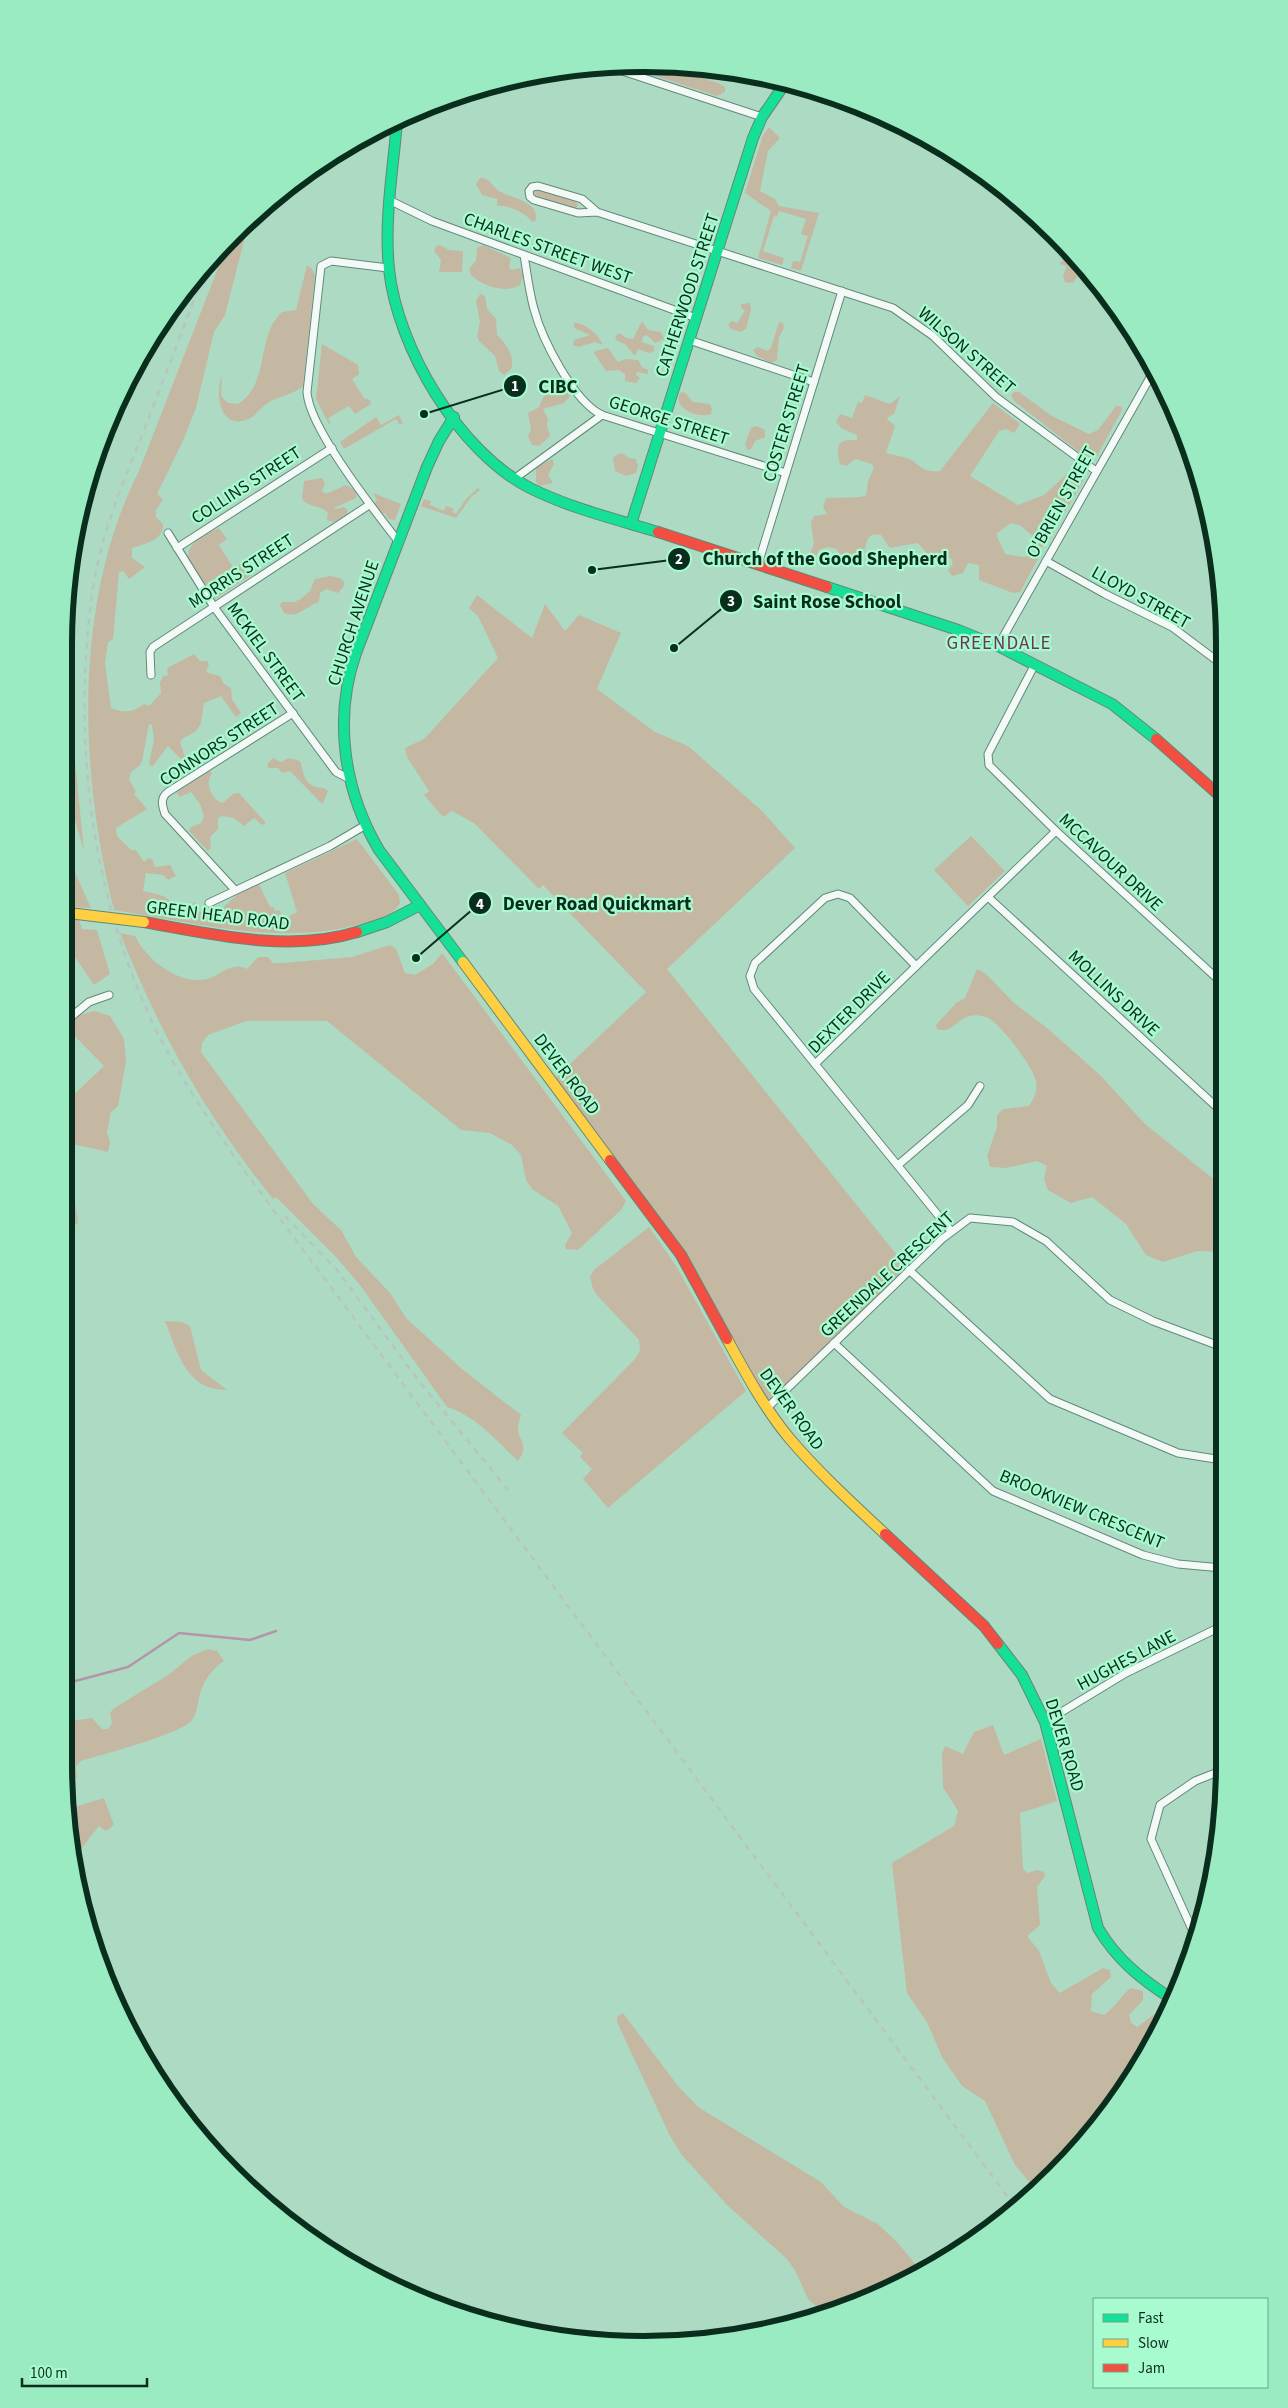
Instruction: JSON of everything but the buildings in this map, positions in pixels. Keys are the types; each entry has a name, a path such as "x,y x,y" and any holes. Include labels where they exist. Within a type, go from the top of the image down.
{"main road":[{"name":"CATHERWOOD STREET","path":"631,524 754,138 762,117 781,89"},
{"path":"396,129 388,268 394,302 403,330 426,375 454,417 478,449 514,479 560,500 958,630 998,646 1034,666 1112,704 1157,739 1216,792"},
{"name":"CHURCH AVENUE","path":"364,826 350,779 344,715 349,673 398,541 442,435 454,417"},
{"name":"DEVER ROAD","path":"364,826 379,850 681,1255 767,1408 789,1438 826,1480 995,1638 1022,1675 1044,1722 1098,1928 1112,1952 1140,1979 1166,1996"},
{"name":"GREEN HEAD ROAD","path":"72,914 144,922 252,939 300,941 342,936 374,928 394,920 420,905"}],"street":[{"path":"628,73 762,117"},
{"path":"538,186 582,198 597,212 578,213 534,200 530,198 529,191 532,187 538,186"},
{"name":"CHARLES STREET WEST","path":"391,201 432,221 696,318"},
{"name":"WILSON STREET","path":"597,212 886,305 911,318 933,336 996,397 1096,471"},
{"name":"GEORGE STREET","path":"524,255 535,311 556,359 586,404 602,415 786,473"},
{"path":"388,268 331,261 324,263 320,270 308,401 310,409 332,448 370,505 398,541"},
{"name":"COSTER STREET","path":"758,564 842,291"},
{"path":"689,340 814,382"},
{"name":"O'BRIEN STREET","path":"998,646 1150,378"},
{"path":"514,479 602,415"},
{"name":"COLLINS STREET","path":"177,548 332,448"},
{"name":"MORRIS STREET","path":"150,675 152,649 370,505"},
{"name":"MCKIEL STREET","path":"168,533 214,607 336,772 350,779"},
{"name":"LLOYD STREET","path":"1046,561 1105,594 1172,627 1216,660"},
{"name":"MCCAVOUR DRIVE","path":"1034,666 991,748 988,759 992,770 1216,978"},
{"name":"CONNORS STREET","path":"235,890 170,819 163,808 162,800 168,792 293,713"},
{"path":"209,903 330,846 364,826"},
{"name":"DEXTER DRIVE","path":"951,1231 815,1064 1056,831"},
{"path":"815,1064 754,989 750,976 755,964 825,898 838,894 850,898 916,966"},
{"name":"MOLLINS DRIVE","path":"988,897 1216,1106"},
{"path":"72,1016 89,1002 109,995"},
{"path":"898,1166 968,1105 980,1086"},
{"name":"GREENDALE CRESCENT","path":"767,1408 909,1270 951,1231 970,1218 1013,1222 1046,1241 1110,1300 1153,1321 1216,1345"},
{"path":"909,1270 1050,1399 1178,1453 1216,1459"},
{"name":"BROOKVIEW CRESCENT","path":"834,1343 993,1491 1143,1555 1178,1564 1216,1567"},
{"name":"HUGHES LANE","path":"1044,1722 1126,1673 1216,1629"},
{"path":"1191,1928 1151,1839 1160,1805 1195,1781 1216,1773"}],"shaded area":[{"path":"643,72 693,75 718,83 725,87 725,92 717,96"},
{"path":"769,127 780,138 768,151 760,191 775,199 779,206 819,213 801,271 791,268 793,261 800,262 808,236 801,234 806,219 779,211 777,217 774,216 763,251 784,258 782,265 758,258 771,211 745,193 763,135"},
{"path":"480,178 489,181 499,191 529,204 536,214 536,220 532,222 517,210 497,206 497,199 482,195 476,184"},
{"path":"538,190 576,202 578,206 574,209 536,197 534,192"},
{"path":"246,235 225,315 214,332 196,408 182,443 157,494 163,499 156,510 156,517 163,524 162,529 157,538 132,548 132,558 145,567 129,579 123,571 119,572 113,639 108,642 105,663 111,708 128,711 144,704 149,706 161,693 160,683 163,676 168,675 167,668 194,654 200,661 207,661 209,664 206,672 220,676 224,684 231,688 232,699 241,713 236,717 221,696 204,703 199,728 180,742 185,757 182,760 168,746 152,767 149,763 154,740 152,725 149,724 142,761 131,772 129,779 136,792 134,794 147,809 116,828 117,836 131,850 136,850 144,862 149,858 152,859 155,867 170,865 176,876 168,880 163,875 146,873 143,891 165,897 172,903 174,908 183,912 195,902 196,909 200,912 220,910 239,893 259,884 270,907 273,907 275,911 279,910 284,919 297,912 285,873 357,839 399,895 400,904 389,914 364,923 333,930 302,933 270,933 208,926 114,910 102,857 94,801 89,745 89,688 93,631 102,575 118,522 221,259"},
{"path":"440,245 449,250 463,251 462,272 439,272 441,260 434,251 436,246"},
{"path":"483,245 511,258 509,267 512,270 520,268 523,276 520,285 508,289 494,288 471,275 469,269 476,261 477,248"},
{"path":"1064,257 1080,275 1079,274 1073,283 1065,282 1063,275 1067,266 1060,264"},
{"path":"307,265 315,275 303,386 267,403 250,419 237,421 230,419 225,415 219,400 222,376 221,396 228,403 238,404 248,395 255,384 268,334 274,322 282,312 296,310"},
{"path":"480,294 485,296 487,309 496,319 497,335 511,355 511,369 504,375 499,371 495,356 479,341 477,336 480,322 476,301"},
{"path":"750,303 751,309 746,329 741,332 731,329 728,324 732,321 737,323 745,311 741,308 741,304"},
{"path":"642,321 648,330 661,332 664,339 655,343 647,335 643,336 642,342 654,346 654,351 649,353 638,349 635,356 625,344 617,341 615,336 620,333 626,338 633,339"},
{"path":"779,322 783,323 784,328 779,337 777,360 771,363 757,356 753,350 758,347 767,351 771,348"},
{"path":"574,323 583,325 591,330 603,345 595,342 579,347 573,345 574,340 590,335 574,328"},
{"path":"322,344 358,365 359,374 352,379 364,398 370,400 371,404 355,414 349,406 328,418 331,423 329,424 316,399"},
{"path":"608,348 618,362 626,359 638,360 642,367 648,370 648,374 637,372 636,375 640,378 636,383 625,381 625,374 618,370 606,371 594,353 595,351"},
{"path":"562,381 565,381 571,388 570,396 564,403 543,409 548,419 547,426 550,436 539,446 532,445 528,436 531,430 528,413 539,407 544,396"},
{"path":"681,392 685,393 693,402 710,404 711,414 700,415 687,411 679,403"},
{"path":"1014,392 1019,392 1052,416 1089,434 1098,430 1116,406 1121,406 1122,410 1097,456 1088,459 1014,401 1011,395"},
{"path":"865,395 890,404 900,396 894,414 887,419 895,426 886,453 907,458 928,471 940,471 993,403 1019,423 1019,426 1014,433 1006,429 999,431 970,476 1018,505 1044,495 1070,471 1076,469 1082,472 1083,481 1048,542 1046,541 1040,549 1033,548 1035,538 1021,526 1011,523 996,534 1005,554 1023,557 1040,555 1020,592 1013,593 979,580 979,565 968,563 963,573 952,576 948,571 953,563 951,558 933,561 916,543 890,548 881,535 869,537 863,554 841,558 837,549 828,547 819,550 813,563 807,561 814,544 811,522 814,516 827,514 823,507 826,498 866,495 868,481 874,468 872,464 855,459 847,466 840,464 839,445 845,440 857,440 857,435 841,428 836,422 840,414 852,418 858,402 862,403"},
{"path":"399,415 403,423 400,425 396,419 344,449 340,442 376,417 381,425"},
{"path":"757,426 765,430 765,437 755,441 751,449 747,450 745,444 751,428"},
{"path":"622,453 629,458 636,459 638,466 636,473 626,476 615,471 613,458"},
{"path":"552,459 554,464 548,475 553,483 539,486 536,482 536,468"},
{"path":"322,478 325,483 322,491 326,494 346,485 357,491 356,498 334,508 344,507 348,511 346,515 334,522 327,520 328,513 325,510 308,504 302,499 304,481"},
{"path":"478,488 480,490 471,497 456,518 421,506 424,499 431,501 430,505 444,511 446,506 454,509 452,512 456,514 466,499"},
{"path":"373,493 401,504 395,520 389,519 385,513 380,514 374,504 377,500"},
{"path":"219,528 227,539 219,545 234,569 242,564 250,576 215,599 189,560 188,554 197,540"},
{"path":"330,576 340,578 344,582 344,586 338,593 326,589 320,593 319,602 298,613 284,613 280,605 282,602 294,602 301,599 310,591 315,579"},
{"path":"477,595 532,638 545,604 565,631 579,615 621,633 597,689 655,732 688,746 762,811 795,848 667,969 909,1270 767,1408 681,1255 552,1081 646,992 543,885 539,889 474,823 452,811 443,817 424,795 429,791 407,757 405,748 424,739 498,658 478,616 469,608"},
{"path":"73,634 75,646 72,674"},
{"path":"72,731 84,851 72,810"},
{"path":"273,758 281,762 289,758 300,761 306,780 316,787 328,791 323,803 290,771 282,773 278,768 268,768 268,763"},
{"path":"209,771 212,773 209,787 217,800 223,803 233,794 239,793 266,823 262,825 254,818 244,826 234,818 222,816 218,818 218,829 210,837 211,848 208,851 189,831 191,827 201,823 204,817 200,804 191,792 180,797 176,792"},
{"path":"971,836 1005,871 968,906 934,870"},
{"path":"72,866 91,908 72,907"},
{"path":"79,919 82,929 97,930 110,974 94,985 75,957 72,956 72,920"},
{"path":"120,933 135,936 140,945 155,962 165,969 175,975 196,980 207,979 231,968 241,967 247,969 258,957 268,957 273,963 283,963 352,957 390,945 396,949 405,973 415,975 433,964 442,953 626,1201 621,1210 578,1250 566,1249 565,1245 572,1233 558,1206 532,1189 526,1180 521,1155 512,1145 490,1133 461,1130 327,1021 246,1021 208,1035 202,1043 201,1052 313,1204 341,1230 356,1257 390,1293 406,1318 462,1369 521,1415 518,1432 523,1451 518,1461 494,1437 467,1416 447,1407 360,1285 336,1257 276,1197 273,1199 226,1136 186,1072 151,1005"},
{"path":"977,969 986,974 1014,1003 1047,1028 1100,1075 1145,1124 1216,1181 1216,1252 1197,1251 1163,1262 1146,1255 1126,1224 1092,1197 1071,1203 1048,1190 1044,1179 1047,1166 1037,1161 1006,1168 990,1167 987,1156 997,1127 997,1115 1003,1109 1029,1106 1035,1094 1036,1081 1034,1074 1015,1045 992,1020 977,1015 969,1016 949,1029 937,1029 936,1025 956,1003 965,998"},
{"path":"95,1011 110,1016 124,1039 126,1061 118,1106 111,1112 107,1132 110,1142 108,1152 72,1144 72,1096 104,1066 72,1033 72,1021 79,1015"},
{"path":"72,1189 73,1190 78,1223 72,1226"},
{"path":"649,1227 676,1266 746,1391 608,1508 583,1479 592,1469 580,1457 583,1453 562,1433 635,1359 640,1351 639,1340 597,1295 593,1289 590,1277 594,1270"},
{"path":"165,1321 182,1322 190,1326 201,1370 227,1390 213,1389 193,1377 179,1356"},
{"path":"208,1649 217,1651 224,1661 211,1672 205,1682 192,1720 186,1725 159,1737 81,1761 76,1766 77,1778 73,1782 72,1721 92,1718 102,1729 108,1729 112,1723 110,1713 113,1709 168,1675 193,1655"},
{"path":"993,1725 1004,1755 1041,1739 1057,1801 1020,1813 1023,1869 1028,1873 1037,1870 1044,1872 1045,1876 1037,1887 1040,1925 1027,1936 1039,1951 1051,1983 1060,1993 1103,1968 1110,1970 1111,1977 1092,1994 1091,2011 1104,2015 1131,1988 1143,1991 1143,2000 1129,2015 1131,2023 1137,2027 1160,2011 1149,2032 1143,2036 1144,2041 1139,2050 1097,2112 1074,2141 1031,2184 1015,2165 985,2101 962,2086 942,2057 928,2024 907,1993 892,1863 954,1826 958,1811 943,1787 942,1754 945,1746 963,1754 974,1732"},
{"path":"104,1798 114,1825 106,1831 99,1826 79,1851 77,1839 74,1807"},
{"path":"623,2013 678,2086 698,2107 821,2182 844,2207 878,2224 898,2243 917,2266 863,2292 818,2308 808,2299 795,2270 786,2258 728,2206 681,2154 670,2136 617,2022 617,2017"}],"waterway":[{"path":"72,1682 128,1667 179,1633 250,1640 276,1631"}],"railway":[{"path":"199,286 111,515 95,575 88,625 85,721 91,811 108,899 136,984 154,1026 174,1063 207,1117 243,1169 1011,2202"},
{"path":"285,1216 337,1270 422,1385 509,1491"}],"traffic: fast":[{"path":"631,524 753,138 762,117 781,89"},
{"path":"396,129 388,214 389,269 394,299 404,331 418,363 436,394 456,423 479,450 504,471 530,488 577,507 658,532"},
{"path":"454,417 439,441 427,467 356,653 345,703 344,729 350,779 357,804 367,827 379,850 463,962"},
{"path":"827,587 958,630 998,646 1112,704 1156,739"},
{"path":"357,932 387,922 420,905"},
{"path":"72,914 77,914"},
{"path":"998,1644 1022,1675 1045,1722 1098,1928 1113,1950 1130,1968 1167,1995"}],"traffic: slow":[{"path":"77,914 144,922"},
{"path":"463,962 610,1160"},
{"path":"727,1339 764,1403 781,1428 824,1476 885,1534"}],"traffic: jam":[{"path":"658,532 827,587"},
{"path":"1156,739 1216,792"},
{"path":"144,922 223,936 277,941 331,938 357,932"},
{"path":"610,1160 681,1255 727,1339"},
{"path":"885,1534 984,1626 998,1644"}],"place":[{"name":"CIBC","path":"424,414"},
{"name":"Church of the Good Shepherd","path":"592,570"},
{"name":"Saint Rose School","path":"674,648"},
{"name":"Dever Road Quickmart","path":"416,958"}],"district":[{"name":"GREENDALE","path":"999,642"}]}
